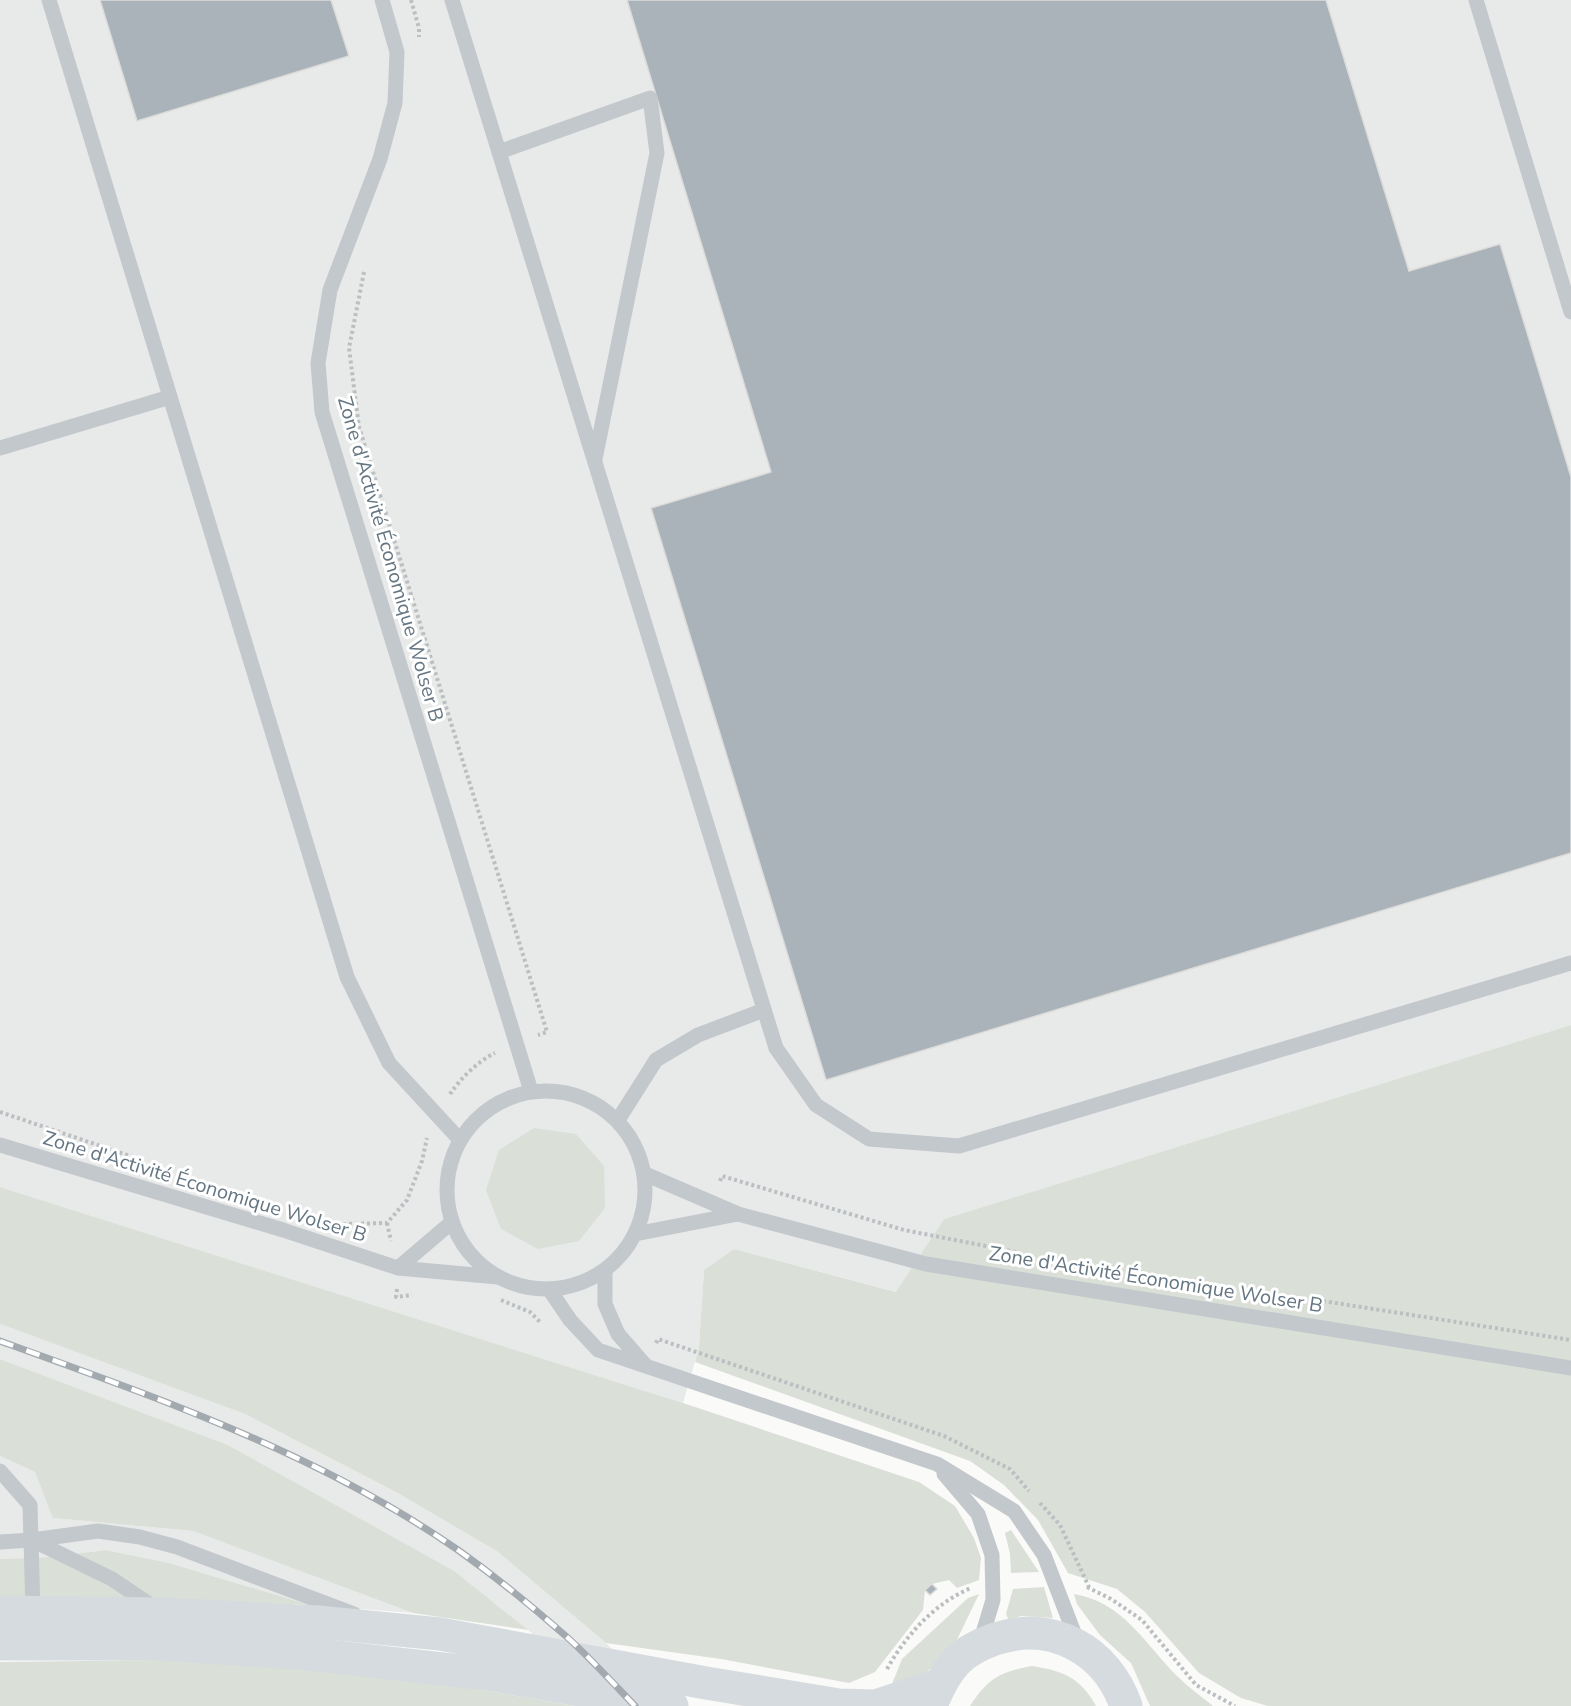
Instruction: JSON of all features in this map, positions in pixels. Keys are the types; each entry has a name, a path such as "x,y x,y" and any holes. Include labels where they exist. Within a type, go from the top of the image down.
{"main road":[{"path":"0,1612 163,1614 318,1622 440,1634 839,1705 876,1706 934,1696 956,1662 980,1644 1012,1633 1047,1634 1079,1646 1103,1664 1120,1688 1126,1706"},
{"path":"0,1644 163,1644 309,1654 487,1674 672,1706"}],"lane":[{"path":"49,0 347,977 389,1063 460,1140"},
{"name":"Zone d'Activité Économique Wolser B","path":"382,0 398,52 395,103 380,159 330,290 318,363 322,412 531,1091"},
{"path":"452,0 776,1048 816,1105 869,1139 959,1146 1571,963"},
{"path":"1476,0 1571,312"},
{"path":"499,152 650,98 657,153 594,462"},
{"path":"0,448 170,397"},
{"path":"618,1120 656,1060 698,1035 764,1010"},
{"name":"Zone d'Activité Économique Wolser B","path":"0,1145 283,1230 398,1268 498,1277 523,1286 549,1289 578,1284 605,1270 622,1254 635,1234 644,1205 645,1174 635,1145 618,1120 592,1101 562,1091 531,1091 503,1100 478,1117 460,1140 450,1166 447,1194 452,1222 470,1254 498,1277"},
{"name":"Zone d'Activité Économique Wolser B","path":"645,1174 738,1214 926,1264 1571,1368"},
{"name":"Zone d'Activité Économique Wolser B","path":"635,1234 738,1214"},
{"path":"398,1268 452,1222"},
{"path":"605,1270 605,1304 618,1334 647,1367"},
{"path":"549,1289 570,1320 598,1350 937,1464 1014,1511 1044,1555 1079,1646"},
{"path":"937,1464 978,1514 992,1556 993,1600 980,1644"},
{"path":"0,1471 30,1505 33,1611 45,1626 164,1628 247,1650"},
{"path":"0,1542 98,1531 177,1546 399,1631"},
{"path":"32,1540 112,1579 163,1614"}],"path":[{"path":"411,0 419,28 419,39"},
{"path":"364,272 349,348 359,427 547,1032 487,1057 456,1086 437,1114 407,1200 387,1223"},
{"path":"712,1203 722,1176 904,1230 1017,1252"},
{"path":"1316,1300 1571,1340"},
{"path":"876,1706 879,1683 896,1653 926,1617 968,1589 992,1582"},
{"path":"1089,1587 1142,1620 1196,1685 1222,1703 1235,1706"}],"shaded area":[{"path":"0,0 1571,0 1571,1025 944,1219 897,1292 734,1249 704,1270 699,1347 683,1403 0,1187"},
{"path":"1571,1025 1571,1706 1268,1706 1241,1698 1199,1673 1145,1612 1117,1589 1068,1573 1038,1520 1004,1485 970,1461 695,1362 699,1347 704,1270 734,1249 896,1292 944,1219"},
{"path":"534,1128 576,1134 604,1166 605,1208 579,1241 538,1249 501,1229 486,1190 499,1150"},
{"path":"0,1187 683,1403 919,1482 955,1506 974,1538 981,1558 979,1580 957,1588 949,1580 932,1584 925,1590 923,1610 875,1672 849,1683 721,1659 606,1643 498,1552 396,1492 245,1414 0,1324"},
{"path":"0,1324 245,1414 396,1492 498,1552 606,1643 666,1706 614,1706 528,1630 453,1571 228,1445 0,1359"},
{"path":"0,1359 228,1445 454,1571 528,1630 413,1613 193,1531 53,1518 35,1472 0,1456"},
{"path":"0,1456 35,1472 54,1518 193,1531 413,1613 310,1605 169,1563 106,1550 50,1557 0,1559"},
{"path":"1011,1530 1039,1572 1011,1573 1010,1554 1005,1533"},
{"path":"106,1550 169,1563 310,1605 130,1598 0,1599 0,1559 50,1557"},
{"path":"1044,1587 1053,1618 1021,1616 1009,1620 1006,1614 1013,1589"},
{"path":"979,1594 953,1648 920,1678 890,1689 902,1659 968,1598"},
{"path":"1074,1594 1091,1599 1120,1615 1177,1676 1213,1706 1150,1706 1131,1663 1100,1635 1077,1604"},
{"path":"164,1660 401,1676 575,1706 0,1706 0,1662"},
{"path":"1032,1666 1053,1670 1070,1677 1084,1688 1096,1706 970,1706 983,1689 996,1678 1011,1671"}],"building":[{"path":"100,0 331,0 349,56 137,121"},
{"path":"627,0 1326,0 1409,271 1500,244 1571,477 1571,853 826,1080 651,508 771,472"},
{"path":"932,1584 937,1589 930,1595 925,1590"}],"railway":[{"path":"0,1341 236,1430 350,1484 405,1516 486,1571 555,1626 635,1706"}]}
